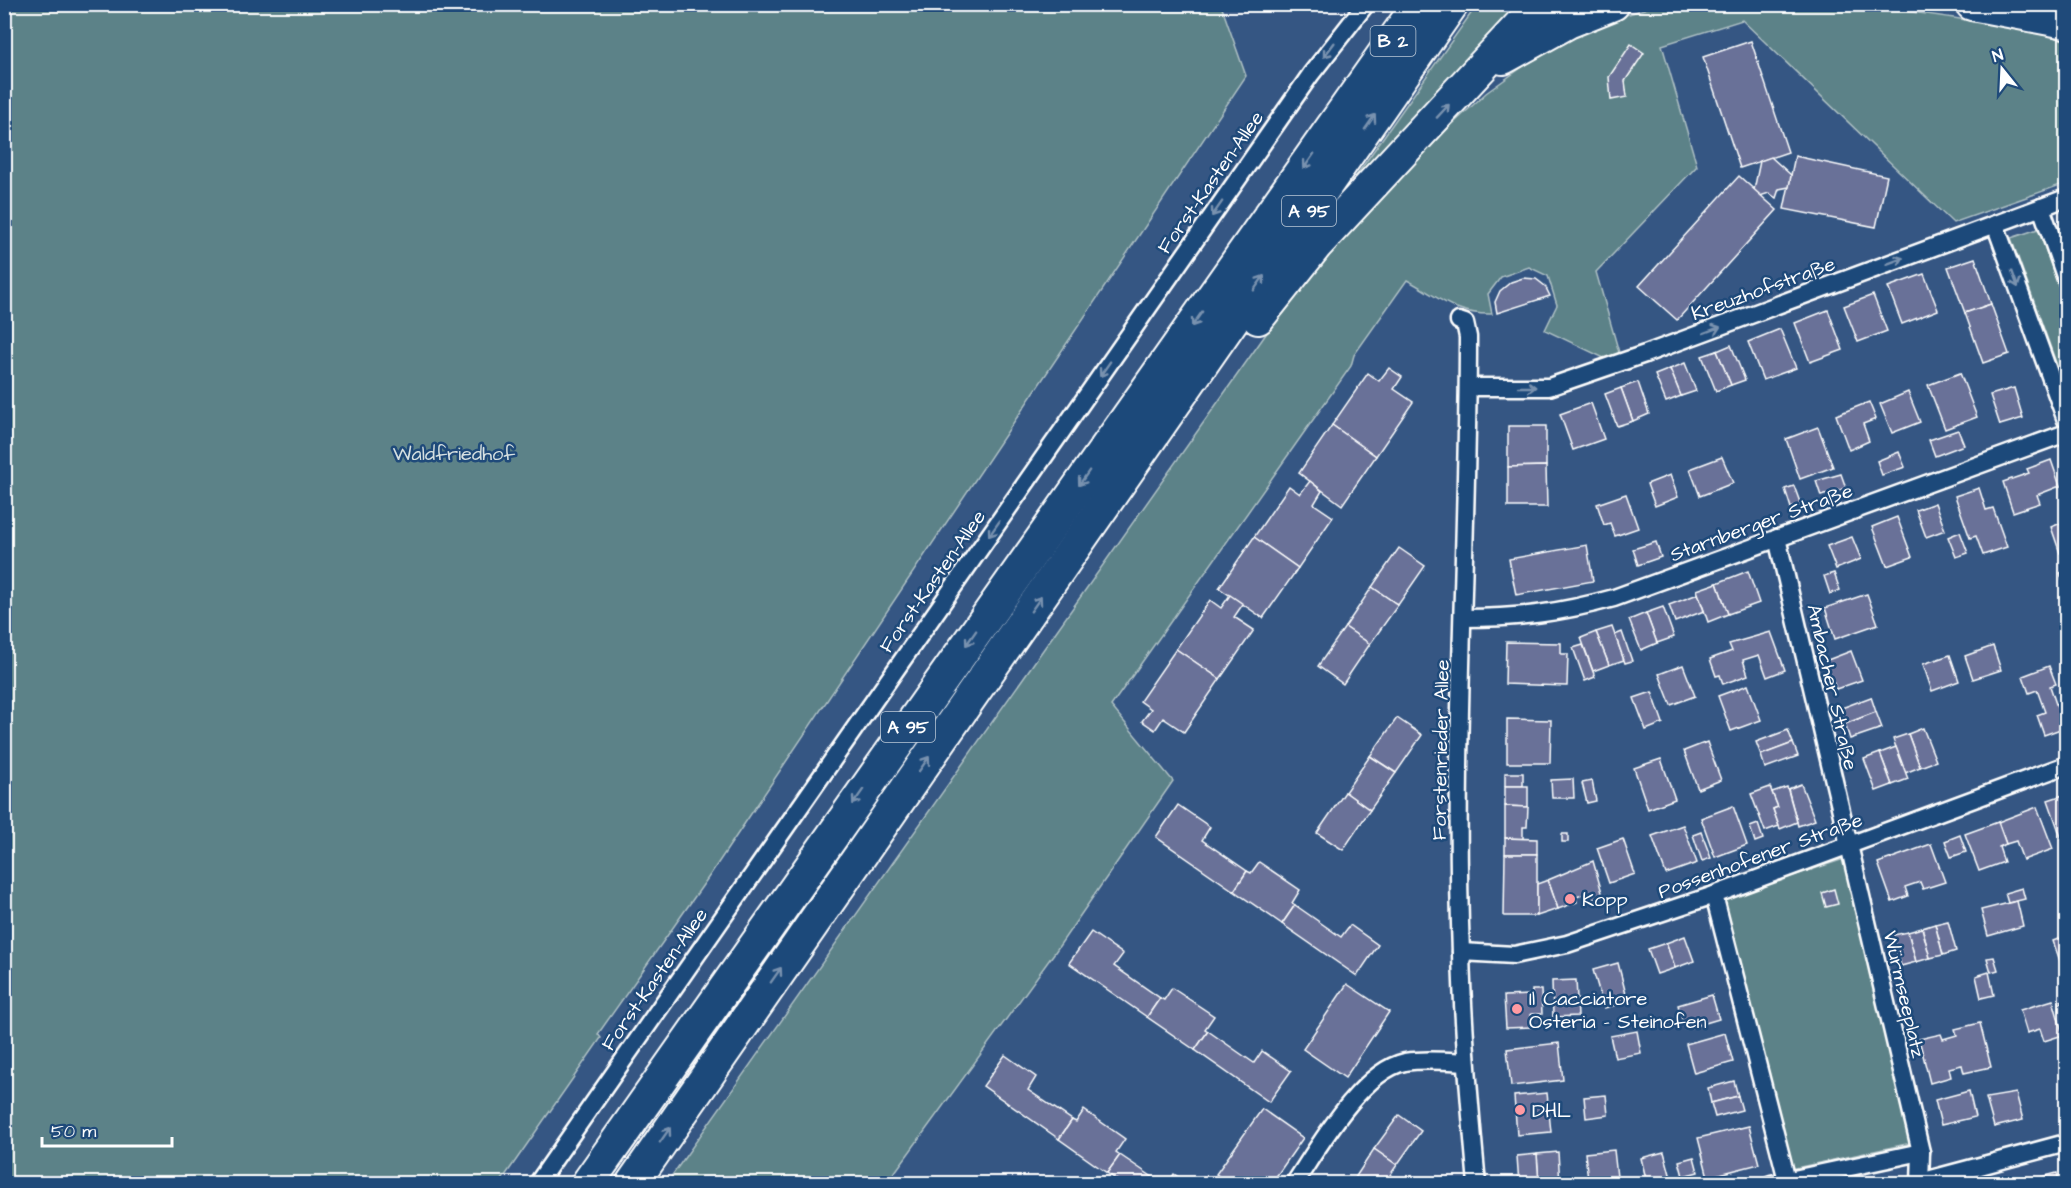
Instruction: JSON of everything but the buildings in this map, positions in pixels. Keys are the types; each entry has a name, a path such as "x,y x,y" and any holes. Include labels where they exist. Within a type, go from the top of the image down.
{"highway":[{"path":"1367,78 1395,4"},
{"name":"B 2","path":"1367,78 1419,4"},
{"name":"A 95","path":"632,1184 1452,4"},
{"path":"1167,417 1210,379 1316,245 1475,77 1540,4"},
{"path":"1475,77 1512,51 1613,4"},
{"path":"1972,4 2067,22"},
{"name":"A 95","path":"587,1184 1367,78"}],"street":[{"name":"Forst-Kasten-Allee","path":"537,1184 1304,84 1366,4"},
{"name":"Kreuzhofstraße","path":"1468,387 1549,387 1646,354 2067,198"},
{"path":"2041,207 2067,279"},
{"path":"1995,224 2067,420"},
{"name":"Forstenrieder Allee","path":"1459,321 1465,324 1468,330 1459,810 1461,952 1466,1062 1477,1184"},
{"name":"Starnberger Straße","path":"1463,618 1520,618 1566,612 1636,590 2067,433"},
{"name":"Ambacher Straße","path":"1777,538 1849,845"},
{"name":"Possenhofener Straße","path":"1461,952 1514,955 1567,944 1714,895 2067,765"},
{"name":"Würmseeplatz","path":"1849,845 1921,1152 1920,1183"},
{"path":"1714,895 1779,1182 1921,1152"},
{"path":"1294,1184 1357,1093 1389,1069 1405,1062 1466,1062"},
{"path":"1920,1183 2067,1143"}],"green space":[{"name":"Waldfriedhof","path":"5,4 1221,5 1246,76 710,875 598,1034 601,1038 500,1183 5,1183"},
{"path":"1783,4 1887,9 2007,27 2066,40 2066,183 1953,223 1742,20 1662,45 1697,166 1596,272 1620,356 1608,360 1545,330 1557,305 1548,276 1529,267 1501,277 1488,294 1492,314 1457,308 1407,280 1354,355 1351,366 1111,706 1173,781 1055,952 887,1183 666,1184 1295,293 1428,147 1486,93 1546,50 1593,26 1656,5"},
{"path":"1477,5 1528,5 1357,184 1353,180"},
{"path":"2038,229 2066,307 2066,390 2011,238"},
{"path":"1844,859 1911,1143 1791,1169 1723,899"}],"place":[{"name":"Kopp","path":"1570,899"},
{"name":"Il Cacciatore Osteria - Steinofen","path":"1517,1009"},
{"name":"DHL","path":"1520,1110"}]}
